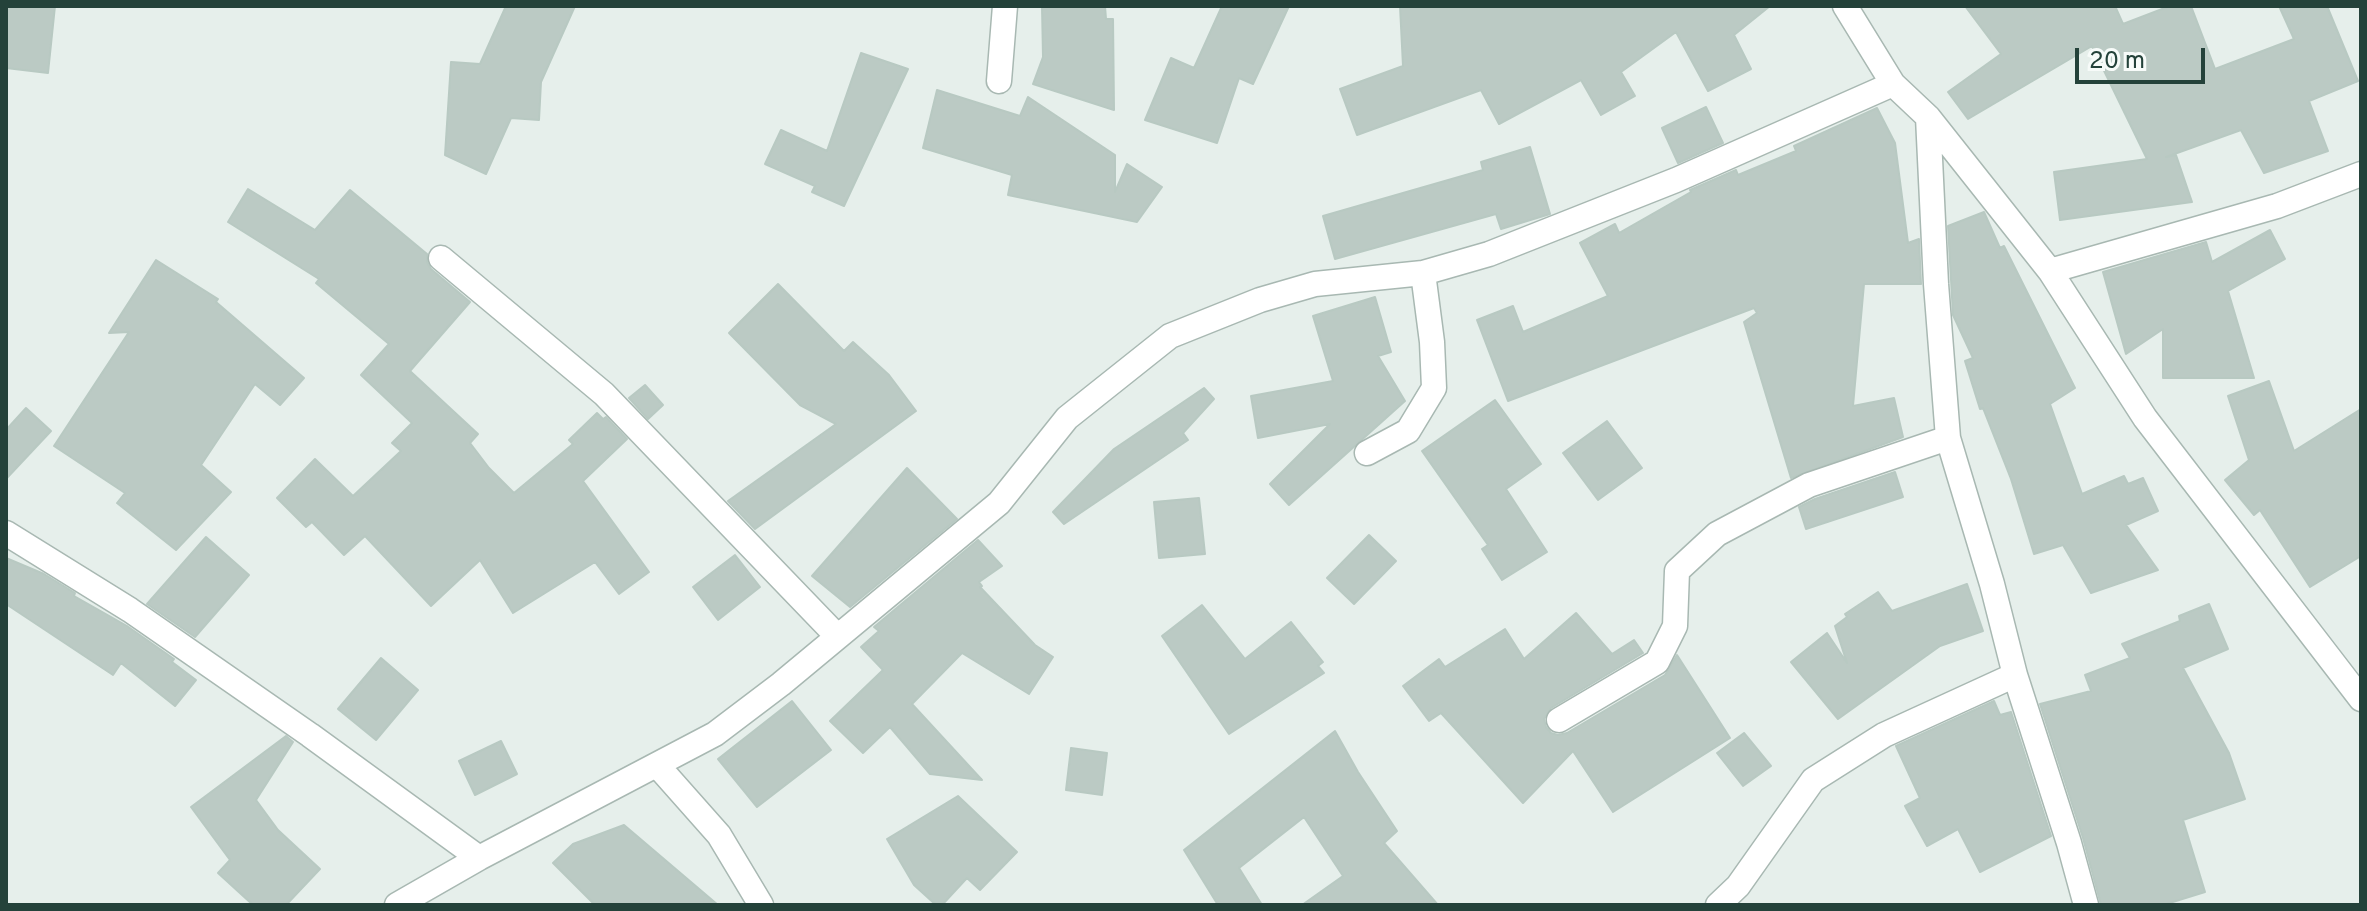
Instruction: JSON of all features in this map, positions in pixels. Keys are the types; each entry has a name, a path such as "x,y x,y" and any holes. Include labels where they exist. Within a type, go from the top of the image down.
{"street":[{"path":"999,81 1005,6"},
{"path":"1845,6 1893,84 1928,117 2050,271 2145,418 2361,699"},
{"path":"397,905 479,858 715,734 781,684 999,503 1067,418 1170,336 1260,300 1315,284 1423,273 1489,254 1661,186 1893,84"},
{"path":"1928,117 1936,284 1948,438 1992,584 2015,675 2086,905"},
{"path":"2050,271 2277,206 2361,174"},
{"path":"441,258 604,394 837,636"},
{"path":"1367,453 1408,431 1434,388 1423,273"},
{"path":"1559,720 1657,662 1675,626 1677,571 1717,534 1809,485 1948,438"},
{"path":"6,533 143,619 479,858"},
{"path":"1718,905 1738,886 1813,780 1884,735 2015,675"},
{"path":"657,765 719,835 761,905"}],"building":[{"path":"6,6 55,6 48,73 6,68"},
{"path":"506,6 575,6 541,82 539,120 511,118 486,174 445,155 451,62 480,64"},
{"path":"1042,6 1105,6 1106,19 1113,19 1114,110 1033,84 1043,57"},
{"path":"1222,6 1289,6 1253,84 1239,78 1217,143 1145,120 1171,58 1194,68"},
{"path":"1400,6 1770,6 1734,35 1751,69 1708,91 1676,32 1621,72 1635,96 1601,115 1581,80 1499,124 1481,90 1357,135 1340,89 1403,66"},
{"path":"1965,6 2115,6 2123,24 2170,6 2191,6 2215,69 2294,39 2279,6 2327,6 2358,81 2309,101 2328,151 2264,173 2241,130 2166,157 2176,155 2192,202 2060,220 2054,172 2147,159 2092,46 1968,119 1948,92 2001,54"},
{"path":"861,53 908,69 844,206 812,192 815,186 765,164 781,130 827,151"},
{"path":"937,90 1020,116 1028,97 1115,155 1115,192 1127,164 1162,187 1137,222 1008,195 1012,175 923,148"},
{"path":"1706,107 1723,143 1678,163 1662,128"},
{"path":"1877,108 1895,143 1908,243 1919,239 1921,284 1864,284 1853,406 1894,398 1903,437 1791,478 1744,322 1757,313 1754,308 1508,401 1477,320 1513,306 1523,332 1608,296 1580,243 1615,224 1619,233 1690,190 1736,170 1738,175 1796,151 1794,146"},
{"path":"1530,147 1550,214 1501,229 1496,214 1335,259 1323,216 1483,170 1481,162"},
{"path":"248,189 315,230 350,190 427,254 431,269 470,302 410,371 478,434 470,443 514,493 573,444 569,440 597,413 603,419 606,417 627,439 583,481 649,572 619,594 595,562 513,613 480,560 431,606 365,536 344,555 312,522 306,527 277,498 315,459 353,496 401,451 392,443 412,423 361,375 389,344 316,283 319,279 228,222"},
{"path":"1984,212 2075,388 2050,404 2082,494 2124,476 2128,484 2143,478 2158,511 2126,525 2158,570 2091,593 2063,545 2034,554 2011,479 1983,408 1980,409 1965,361 1973,358 1953,315 1948,226"},
{"path":"2270,230 2285,259 2228,291 2254,378 2163,378 2163,329 2126,354 2103,272 2206,242 2212,262"},
{"path":"156,260 218,299 216,302 304,378 280,405 255,384 201,465 231,492 176,550 117,503 125,493 54,446 129,332 109,333"},
{"path":"778,284 844,351 853,342 889,375 916,411 755,529 728,501 836,424 800,405 729,333"},
{"path":"1375,297 1391,352 1378,356 1405,401 1289,505 1270,484 1330,424 1258,438 1251,396 1333,381 1313,316"},
{"path":"2269,381 2294,451 2361,409 2361,556 2310,587 2260,510 2254,515 2225,480 2249,460 2228,396"},
{"path":"645,385 663,405 648,419 629,398"},
{"path":"1204,388 1214,399 1183,433 1188,440 1064,524 1053,512 1114,449"},
{"path":"1495,400 1541,464 1506,489 1547,552 1502,580 1482,549 1488,545 1422,451"},
{"path":"26,408 51,431 6,479 6,430"},
{"path":"1607,421 1642,468 1598,500 1563,453"},
{"path":"907,468 957,519 850,607 812,576"},
{"path":"1895,472 1903,497 1806,529 1799,507"},
{"path":"1199,498 1205,554 1159,558 1154,502"},
{"path":"1369,535 1396,561 1354,604 1327,578"},
{"path":"206,537 249,575 195,637 147,604"},
{"path":"978,540 1002,566 979,582 980,587 1035,645 1053,657 1029,694 962,653 912,704 982,780 930,774 890,727 863,753 830,721 883,670 861,647 879,631 874,627"},
{"path":"735,555 760,587 718,620 693,587"},
{"path":"6,558 44,574 75,593 74,596 127,626 174,659 172,662 196,680 175,706 121,663 113,675 6,604"},
{"path":"1967,584 1983,631 1940,646 1838,719 1791,662 1827,633 1847,663 1835,626 1847,617 1845,614 1878,592 1892,611"},
{"path":"2209,604 2228,649 2183,668 2229,753 2245,799 2183,820 2205,892 2163,905 2101,905 2040,704 2091,691 2085,675 2130,658 2122,644 2180,621 2179,616"},
{"path":"1202,605 1245,659 1291,622 1323,662 1318,666 1324,673 1229,734 1162,636"},
{"path":"1576,613 1612,654 1634,640 1643,653 1551,708 1544,719 1551,733 1567,733 1665,675 1677,655 1730,738 1613,812 1573,751 1523,803 1441,713 1429,721 1403,686 1439,659 1445,667 1505,629 1524,659"},
{"path":"381,658 418,690 376,740 338,709"},
{"path":"792,701 831,750 757,807 718,759"},
{"path":"1994,701 2000,715 2011,712 2051,836 1980,872 1958,829 1927,846 1905,806 1920,798 1896,746"},
{"path":"1335,731 1397,831 1384,843 1438,905 1302,905 1343,876 1304,817 1239,868 1262,905 1218,905 1184,850"},
{"path":"1744,733 1771,766 1743,786 1717,753"},
{"path":"286,736 293,742 256,800 278,830 320,869 286,905 253,905 218,873 230,860 191,807"},
{"path":"501,741 517,774 475,795 459,761"},
{"path":"1071,748 1107,753 1102,795 1066,790"},
{"path":"958,796 1017,852 980,890 967,878 942,905 936,905 914,885 887,839"},
{"path":"624,825 718,905 595,905 553,863 573,844"}]}
